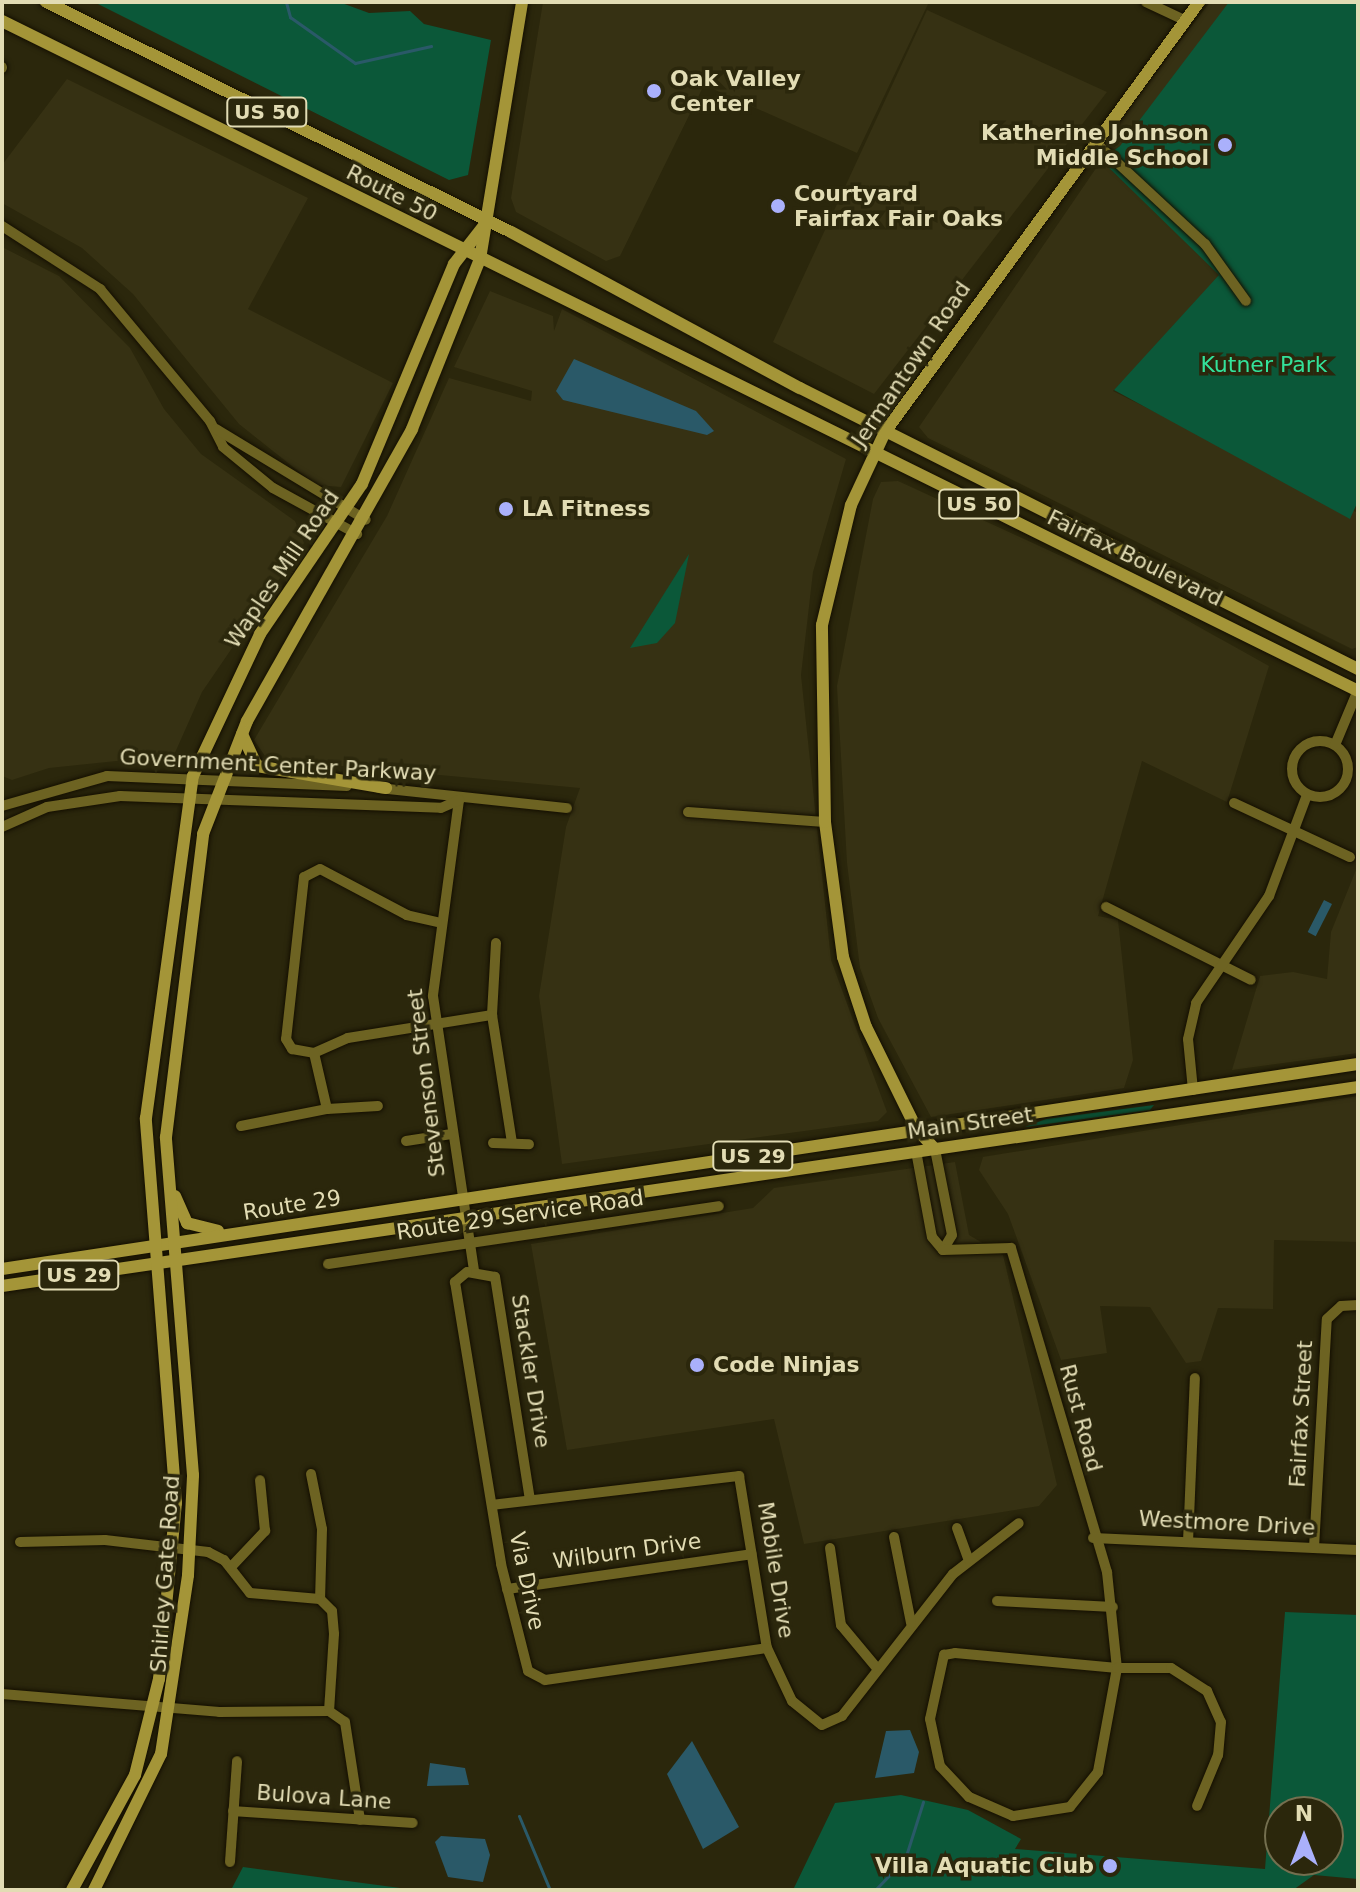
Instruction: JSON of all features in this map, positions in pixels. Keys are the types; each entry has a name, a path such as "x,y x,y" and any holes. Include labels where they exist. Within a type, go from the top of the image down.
{"main road":[{"name":"Route 50","path":"46,2 488,221 774,374"},
{"name":"Waples Mill Road","path":"173,1243 166,1148 199,854 213,797 242,732 366,520 412,429 480,259 522,2"},
{"name":"Jermantown Road","path":"935,1149 917,1130 847,974 825,822 822,625 851,505 885,432 1093,140 1199,2"},
{"name":"Route 50","path":"2,21 764,400"},
{"name":"Waples Mill Road","path":"155,1246 148,1091 193,776 235,677 346,511 393,421 461,250 488,221"},
{"name":"Fairfax Boulevard","path":"774,374 1358,669"},
{"name":"Fairfax Boulevard","path":"764,400 1358,691"},
{"path":"1000,514 1013,497"},
{"path":"1135,581 1148,564"},
{"path":"242,732 245,753 257,766 386,788"},
{"name":"Main Street","path":"589,1181 1358,1064"},
{"name":"Main Street","path":"587,1200 1358,1087"},
{"name":"Jermantown Road","path":"916,1151 917,1130"},
{"path":"166,1148 187,1223 203,1230 261,1230"},
{"name":"Route 29","path":"2,1269 589,1181"},
{"name":"Route 29","path":"2,1286 587,1200"},
{"name":"Shirley Gate Road","path":"94,1890 145,1796 173,1705 191,1549 192,1452 173,1243"},
{"name":"Shirley Gate Road","path":"72,1890 124,1800 155,1703 172,1547 174,1449 155,1246"}],"street":[{"path":"1146,2 1184,20"},
{"path":"1093,140 1215,255 1246,301"},
{"path":"2,226 100,289 216,429 346,511 366,520"},
{"path":"216,429 223,447 249,470 357,534"},
{"path":"1335,745 1358,691"},
{"path":"1317,741 1335,745 1347,760 1347,779 1335,794 1307,795 1294,782 1295,756 1317,741"},
{"name":"Government Center Parkway","path":"2,806 107,776 193,776 442,791 459,800 567,808"},
{"path":"1193,1090 1188,1039 1196,1003 1219,964 1269,896 1291,830 1307,795"},
{"name":"Government Center Parkway","path":"2,827 87,799 189,796 441,808 459,800"},
{"name":"Stevenson Street","path":"459,800 437,922 435,1026 465,1219"},
{"path":"1234,803 1350,857"},
{"path":"688,812 825,822"},
{"path":"314,1053 286,1039 304,877 320,869 407,915 437,922"},
{"path":"1106,907 1251,980"},
{"path":"496,943 492,1015 512,1142"},
{"path":"314,1053 348,1038 492,1015"},
{"path":"314,1053 327,1109"},
{"path":"241,1126 327,1109 378,1106"},
{"path":"406,1141 451,1134"},
{"path":"493,1143 529,1144"},
{"path":"916,1151 932,1237 943,1250 952,1235 935,1149"},
{"name":"Route 29 Service Road","path":"328,1264 719,1206"},
{"path":"465,1219 474,1270"},
{"name":"Rust Road","path":"943,1250 1011,1248 1113,1607 1117,1668"},
{"name":"Stackler Drive","path":"474,1270 495,1277 530,1500"},
{"name":"Via Drive","path":"474,1270 455,1282 507,1589 526,1666 538,1679 767,1648"},
{"name":"Fairfax Street","path":"1314,1548 1327,1319 1341,1306 1358,1305"},
{"path":"1188,1542 1195,1378"},
{"name":"Mobile Drive","path":"492,1505 734,1473 743,1483 767,1648 792,1701 816,1724 842,1716 911,1623 968,1559 1019,1523"},
{"path":"311,1474 322,1529 320,1599"},
{"path":"231,1567 265,1531 260,1480"},
{"path":"957,1528 968,1559"},
{"path":"894,1537 911,1623"},
{"name":"Westmore Drive","path":"1093,1538 1358,1550"},
{"path":"20,1542 191,1549 231,1567 250,1593 320,1599 332,1611 334,1634 329,1711"},
{"path":"830,1548 841,1625 876,1667"},
{"name":"Wilburn Drive","path":"507,1589 752,1554"},
{"path":"997,1601 1113,1607"},
{"path":"1117,1668 1098,1772 1070,1807 1013,1816 969,1797 940,1766 930,1719 944,1655 1178,1671 1213,1701 1221,1744 1197,1806"},
{"path":"2,1694 329,1711 345,1722 360,1820"},
{"name":"Bulova Lane","path":"230,1862 237,1761"},
{"name":"Bulova Lane","path":"233,1811 413,1823"}],"shaded area":[{"path":"543,2 929,2 857,153 704,85 620,256 606,261 516,212 511,198"},
{"path":"1210,2 1358,2 1358,137 1113,391 1358,513 1358,647 1352,649 928,438 919,427 1101,161 1094,154"},
{"path":"927,10 1107,92 874,394 773,342"},
{"path":"67,79 308,198 248,309 393,383 341,487 316,485 239,424 133,294 82,248 2,203 2,165"},
{"path":"2,247 59,276 130,348 164,409 201,454 295,521 304,543 202,692 174,755 49,768 12,780 2,776"},
{"path":"490,291 553,316 554,331 562,309 846,459 813,572 801,675 831,960 887,1112 878,1121 562,1164 539,996 566,827 580,788 267,759 254,740 387,516 449,378 531,401 532,391 454,367"},
{"path":"898,481 1122,584 1269,666 1227,802 1142,761 1098,916 1118,920 1133,1060 1124,1088 931,1117 878,1018 860,968 847,863 837,686 873,499 881,482"},
{"path":"1358,865 1358,1053 1232,1070 1260,976 1293,972 1327,979 1331,932"},
{"path":"1358,1096 1358,1242 1274,1240 1273,1309 1218,1308 1201,1361 1186,1363 1150,1307 1100,1306 1107,1353 1061,1360 1008,1214 979,1170 983,1157"},
{"path":"955,1162 969,1235 1003,1255 1057,1485 1039,1506 804,1544 774,1419 567,1450 531,1244 753,1208 774,1188"}],"green space":[{"path":"94,2 339,2 369,13 410,11 424,24 491,40 468,175 449,180"},
{"name":"Kutner Park","path":"1229,2 1358,2 1358,501 1350,519 1114,390 1219,275 1101,160 1120,146"},
{"path":"689,554 675,623 657,643 630,648"},
{"path":"1154,1105 1150,1110 1025,1127 1046,1119"},
{"path":"1285,1612 1358,1615 1358,1879 1325,1876 1344,1876 1344,1796 1271,1796"},
{"path":"901,1795 968,1810 1021,1839 1015,1849 1264,1869 1264,1876 1313,1876 1293,1890 793,1890 835,1803"},
{"path":"243,1867 415,1890 231,1890"}],"water":[{"path":"574,359 696,411 714,431 707,435 563,400 556,391"},
{"path":"1324,900 1332,904 1316,936 1308,932"},
{"path":"910,1730 919,1752 914,1773 875,1778 886,1731"},
{"path":"692,1741 739,1827 703,1849 667,1774"},
{"path":"430,1763 465,1768 469,1785 427,1786"},
{"path":"441,1836 485,1839 490,1855 483,1882 448,1877 435,1842"}],"waterway":[{"path":"286,2 290,17 355,63 431,46"},
{"path":"875,1890 905,1859 923,1802"},
{"path":"519,1816 550,1890"}],"place":[{"name":"Oak Valley Center","path":"654,91"},
{"name":"Katherine Johnson Middle School","path":"1225,145"},
{"name":"Courtyard Fairfax Fair Oaks","path":"778,206"},
{"name":"LA Fitness","path":"506,509"},
{"name":"Code Ninjas","path":"697,1365"},
{"name":"Villa Aquatic Club","path":"1110,1866"}]}
